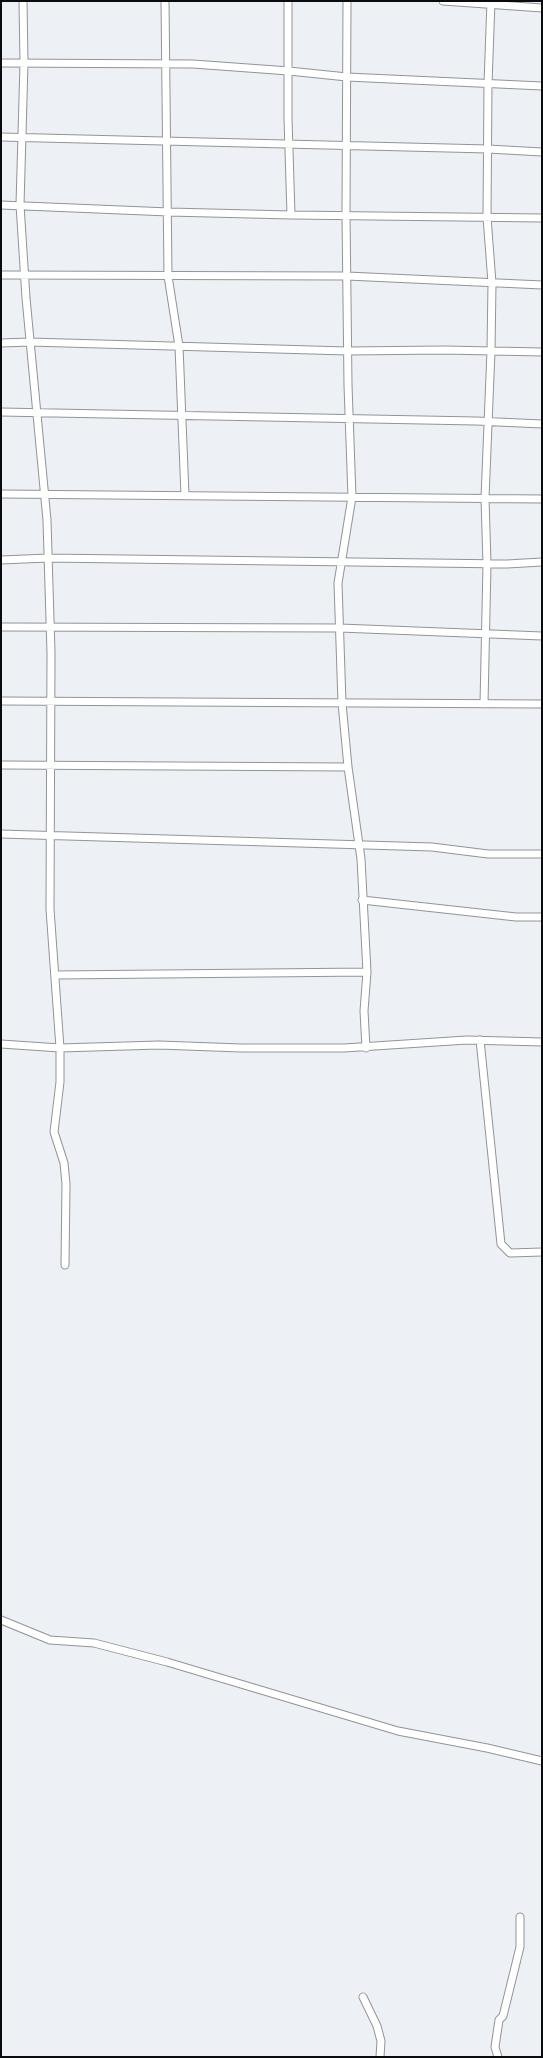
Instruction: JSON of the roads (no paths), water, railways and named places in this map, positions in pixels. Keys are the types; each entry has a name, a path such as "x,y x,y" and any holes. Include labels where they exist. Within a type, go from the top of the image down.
{"street":[{"path":"23,1 24,63 20,205 24,275 45,494 48,558 51,766 50,909 56,975 60,1048 60,1082 54,1132 64,1163 66,1177 65,1265"},
{"path":"166,1 168,276 180,346 185,495"},
{"path":"288,1 288,118 291,215"},
{"path":"347,1 347,352 352,497 338,583 342,703 348,768 360,846 367,972 364,1010 366,1048"},
{"path":"443,1 491,3 542,8"},
{"path":"484,704 487,564 485,498 490,421 492,283 487,217 488,84 491,3"},
{"path":"1,63 167,64 289,71 348,77 542,86"},
{"path":"1,137 168,140 488,149 542,152"},
{"path":"1,205 168,212 291,215 542,218"},
{"path":"1,275 347,276 542,285"},
{"path":"1,343 30,342 347,352 444,350 542,352"},
{"path":"1,412 490,421 542,424"},
{"path":"1,494 542,499"},
{"path":"1,560 48,558 487,564 542,562"},
{"path":"1,627 340,628 542,636"},
{"path":"1,701 542,704"},
{"path":"1,765 348,768"},
{"path":"1,834 432,847 488,854 542,854"},
{"path":"362,900 516,917 542,917"},
{"path":"56,975 367,972"},
{"path":"480,1040 502,1244 505,1250 510,1253 542,1252"},
{"path":"1,1044 60,1048 159,1045 241,1048 366,1048 480,1040 542,1042"},
{"path":"1,1620 50,1640 94,1643 182,1666 398,1731 487,1748 542,1761"},
{"path":"498,2057 496,2047 499,2020 503,2016 520,1946 520,1917"},
{"path":"363,1997 377,2026 381,2041 380,2057"}]}
